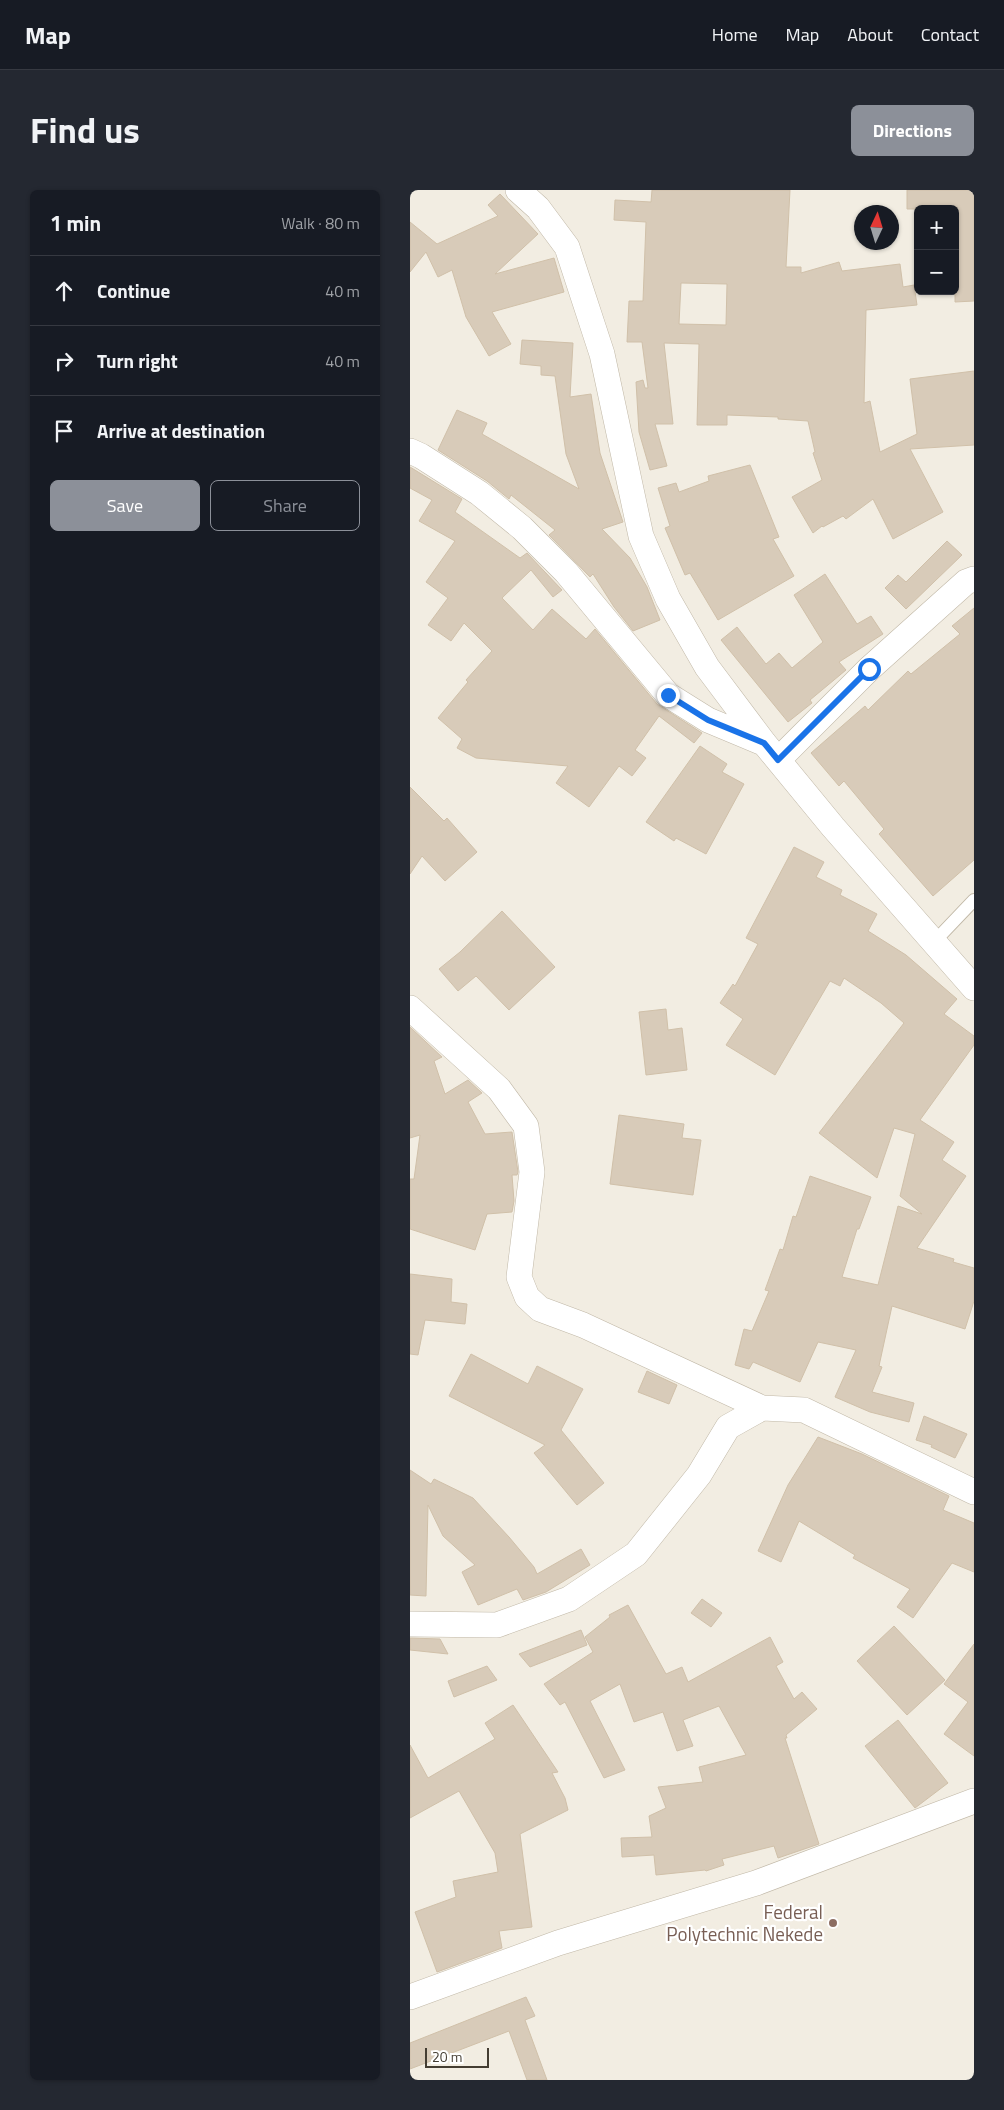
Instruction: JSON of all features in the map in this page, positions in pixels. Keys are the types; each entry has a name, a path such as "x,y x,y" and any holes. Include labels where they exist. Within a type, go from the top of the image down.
{"street":[{"path":"518,190 538,208 567,247 602,354 641,536 668,599 707,667 771,751 833,827 974,988"},
{"path":"410,451 422,456 479,493 522,528 566,572 668,695 708,720 771,751"},
{"path":"771,751 869,669 966,582 974,578"},
{"path":"410,1008 499,1089 526,1126 532,1172 519,1277 527,1297 540,1309 583,1325 762,1408 804,1410 974,1492"},
{"path":"410,1624 496,1624 569,1599 636,1554 699,1475 728,1427 762,1408"},
{"path":"410,1997 558,1942 756,1883 974,1801"}],"lane":[{"path":"934,942 974,900"}],"building":[{"path":"652,190 790,190 786,267 801,267 801,273 839,262 842,271 900,264 903,287 914,285 917,305 866,310 864,403 870,401 880,452 917,434 910,379 974,371 974,445 910,449 943,512 893,539 873,499 846,519 843,516 822,526 813,533 792,497 822,480 813,453 815,452 808,421 778,419 778,417 727,415 727,425 697,425 699,344 664,343 673,424 655,424 667,466 650,470 639,432 636,382 643,380 645,388 648,388 642,342 627,342 629,301 643,301 646,222 614,220 615,200 651,202","holes":["681,283 727,284 726,325 679,324"]},
{"path":"907,190 974,190 974,301 955,302 955,295 959,295 959,205 914,205 914,209 907,209"},
{"path":"500,194 538,234 495,274 554,258 564,292 492,312 511,344 489,356 466,317 452,270 438,277 426,252 410,272 410,222 437,244 498,216 488,205"},
{"path":"522,340 573,343 570,397 591,394 600,453 623,522 602,529 630,558 647,587 660,620 633,631 614,607 593,574 590,577 549,535 555,530 511,495 509,499 487,481 438,450 457,410 487,423 482,434 579,489 566,454 555,376 541,375 541,366 520,364"},
{"path":"750,465 779,537 773,539 794,576 718,620 690,573 685,575 665,528 670,526 658,488 676,483 679,492 709,481 708,476"},
{"path":"410,467 462,499 455,512 520,558 527,553 562,590 553,597 531,570 502,598 533,630 552,609 586,639 595,629 657,704 702,733 694,743 659,716 635,750 646,758 632,776 619,766 589,807 556,783 568,766 476,758 457,748 462,739 438,718 468,682 466,680 492,651 464,623 451,641 428,625 448,598 426,582 455,541 419,521 432,500 410,488"},
{"path":"947,541 962,555 906,609 885,588 898,575 906,582"},
{"path":"825,574 857,624 871,616 883,634 839,662 846,670 810,700 812,703 788,722 721,640 737,627 766,664 779,653 792,668 823,642 794,595"},
{"path":"974,608 974,860 933,896 879,834 884,829 844,781 839,786 811,753 865,706 868,710 908,671 911,674 960,634 952,626"},
{"path":"700,746 727,764 722,772 744,784 706,854 676,838 674,841 646,822"},
{"path":"410,787 444,821 447,818 477,852 445,881 422,856 410,874"},
{"path":"794,847 824,862 816,877 842,890 840,895 877,914 868,931 906,955 957,999 944,1014 974,1036 974,1045 920,1120 954,1142 942,1160 966,1176 917,1248 954,1259 953,1262 974,1268 974,1301 965,1329 892,1306 879,1366 882,1367 872,1392 914,1403 909,1422 870,1412 835,1397 856,1350 818,1342 800,1382 753,1362 749,1369 735,1365 744,1329 752,1331 769,1291 765,1290 780,1249 783,1250 793,1216 796,1217 810,1176 871,1197 859,1229 857,1229 842,1277 878,1285 898,1206 922,1214 900,1196 915,1134 894,1128 877,1178 819,1133 904,1023 881,1003 844,978 840,986 830,981 775,1075 726,1045 743,1019 720,1003 733,984 735,986 758,944 746,938"},
{"path":"502,911 555,967 509,1010 476,976 458,991 439,969 460,952"},
{"path":"666,1009 668,1030 682,1028 687,1070 646,1075 639,1012"},
{"path":"410,1027 442,1057 434,1061 445,1094 468,1080 482,1093 468,1102 485,1134 512,1132 518,1172 517,1175 512,1175 514,1201 512,1212 487,1214 475,1250 410,1229 410,1179 414,1179 420,1135 410,1138"},
{"path":"619,1115 684,1124 682,1138 701,1140 693,1195 610,1184"},
{"path":"410,1274 452,1279 451,1302 467,1304 465,1324 425,1320 418,1355 410,1354"},
{"path":"471,1354 528,1384 537,1366 583,1389 561,1430 604,1483 577,1505 534,1453 545,1445 449,1396"},
{"path":"647,1371 677,1385 669,1404 638,1392"},
{"path":"924,1416 967,1434 955,1458 931,1447 932,1445 916,1440"},
{"path":"818,1437 862,1454 949,1496 943,1510 974,1523 974,1572 952,1563 913,1618 897,1607 910,1589 853,1558 855,1555 799,1521 781,1562 758,1551 788,1485"},
{"path":"410,1470 431,1484 434,1479 473,1498 509,1537 534,1567 537,1574 581,1549 590,1565 546,1592 523,1600 517,1589 478,1605 462,1572 475,1565 443,1536 428,1505 426,1596 410,1595"},
{"path":"702,1599 722,1613 711,1627 691,1613"},
{"path":"628,1605 666,1674 682,1667 688,1682 770,1637 783,1662 776,1666 794,1699 802,1692 817,1709 786,1735 787,1738 785,1738 819,1844 778,1858 774,1846 722,1859 724,1865 706,1871 656,1875 654,1855 622,1857 621,1838 652,1837 649,1816 666,1808 658,1787 703,1782 699,1767 746,1755 719,1706 683,1720 693,1746 677,1751 663,1712 634,1722 620,1684 590,1701 625,1770 604,1778 565,1702 560,1705 544,1684 593,1652 585,1637 610,1617 609,1615"},
{"path":"894,1626 945,1680 907,1715 857,1661"},
{"path":"581,1630 587,1645 530,1667 519,1654"},
{"path":"410,1638 440,1639 448,1654 410,1650"},
{"path":"974,1644 974,1756 944,1734 968,1702 944,1684"},
{"path":"487,1666 497,1680 454,1697 448,1681"},
{"path":"513,1705 558,1772 552,1773 565,1798 568,1810 520,1834 532,1927 499,1931 502,1948 437,1972 415,1912 456,1897 453,1881 498,1872 495,1853 459,1791 410,1818 410,1745 428,1778 495,1739 485,1723"},
{"path":"898,1720 948,1783 915,1808 865,1746"},
{"path":"526,1997 535,2016 525,2020 547,2080 527,2080 509,2031 410,2069 410,2043"}],"place":[{"name":"Federal Polytechnic Nekede","path":"833,1923"}],"route":[{"path":"668,695 708,720 764,743 778,760 869,669"}]}
